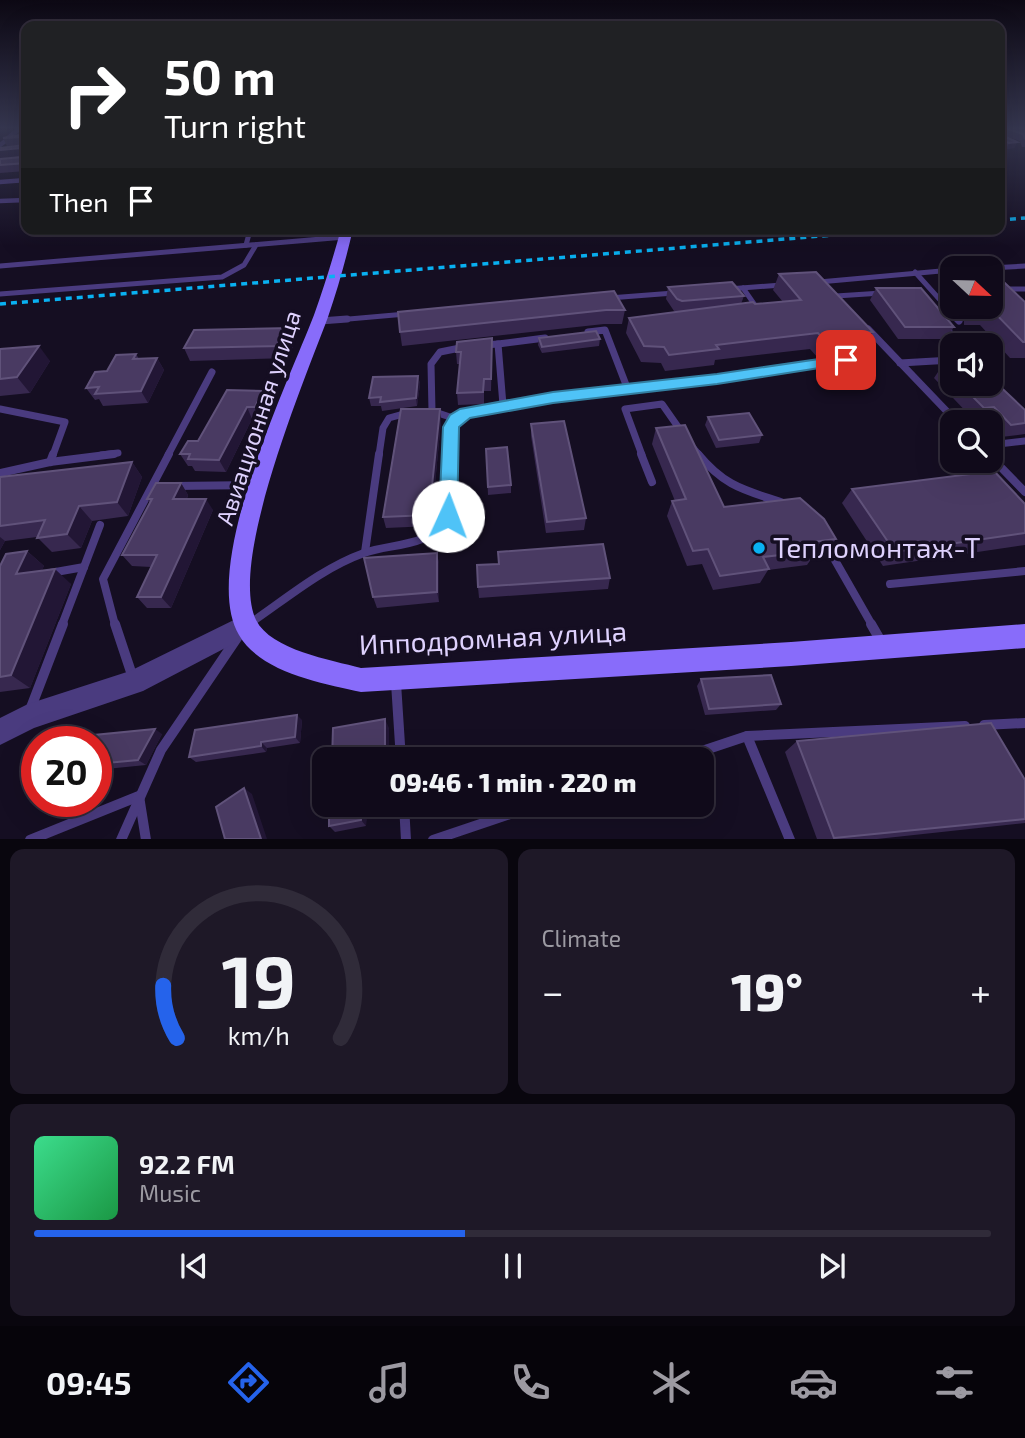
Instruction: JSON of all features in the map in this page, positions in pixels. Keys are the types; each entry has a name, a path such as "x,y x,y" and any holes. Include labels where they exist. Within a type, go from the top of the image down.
{"main road":[{"name":"Авиационная улица","path":"246,625 240,605 239,566 259,485 319,321 345,235"},
{"name":"Ипподромная улица","path":"246,625 262,642 298,663 360,680 1025,636"}],"street":[{"path":"0,732 28,717 134,682 246,625"}],"lane":[{"path":"0,182 21,180"},
{"path":"0,201 21,200"},
{"path":"246,245 249,235"},
{"path":"312,235 312,240"},
{"path":"0,266 312,240 336,235"},
{"path":"0,294 222,277 241,269 248,262 257,244"},
{"path":"1003,267 1025,266"},
{"path":"818,288 813,282 940,271"},
{"path":"915,272 959,321"},
{"path":"716,290 790,284"},
{"path":"743,288 760,311 748,312"},
{"path":"1003,289 1025,289"},
{"path":"827,292 845,305"},
{"path":"836,296 887,292"},
{"path":"596,299 676,293"},
{"path":"319,321 417,313"},
{"path":"936,318 949,333"},
{"path":"864,325 945,410"},
{"path":"578,334 605,330 628,390"},
{"path":"424,412 431,364 435,355 453,348 551,337"},
{"path":"498,344 503,405"},
{"path":"121,839 161,750 246,625 343,562 365,552 418,543 442,526 448,516 451,431 456,419 466,413 503,405 846,360"},
{"path":"900,363 940,361"},
{"path":"134,682 103,579 212,372"},
{"path":"652,482 625,409 662,404 687,440 721,479 791,506"},
{"path":"0,409 65,422 50,462"},
{"path":"365,552 386,421 393,416 424,412 456,419"},
{"path":"1003,443 1025,440"},
{"path":"0,473 50,462 118,453"},
{"path":"1003,469 1025,492"},
{"path":"152,486 259,485"},
{"path":"28,717 100,525"},
{"path":"821,536 884,647"},
{"path":"46,573 84,567"},
{"path":"890,584 1025,571"},
{"path":"396,679 400,747"},
{"path":"714,747 747,736 1025,723"},
{"path":"747,736 786,838"},
{"path":"30,839 139,796"},
{"path":"139,796 146,839"},
{"path":"405,817 406,839"},
{"path":"433,839 500,817"}],"building":[{"path":"816,272 873,332 848,334 852,338 826,342 818,333 716,345 719,349 669,355 664,347 644,346 629,318 753,302 801,300 779,274"},
{"path":"1003,281 1025,302 1023,342 1001,319 1003,319"},
{"path":"732,282 744,296 682,301 677,299 668,287"},
{"path":"876,288 921,288 940,310 940,319 947,319 954,327 905,327"},
{"path":"614,291 625,310 400,332 398,312"},
{"path":"291,328 285,346 184,348 194,330"},
{"path":"596,331 600,339 542,347 539,338"},
{"path":"492,338 491,379 484,379 483,392 457,393 461,352 456,352 457,342"},
{"path":"39,346 17,377 0,379 0,349"},
{"path":"136,354 133,359 157,358 141,391 95,394 99,387 86,388 95,372 107,371 116,355"},
{"path":"856,355 865,365 839,369 832,361"},
{"path":"418,376 416,398 380,402 381,397 369,398 373,377"},
{"path":"1003,389 1025,410 1025,423 1011,425 1003,417 1003,410 984,408 972,396 1003,396"},
{"path":"227,390 263,391 255,407 247,407 219,460 188,459 190,454 180,454 188,441 198,441"},
{"path":"401,409 440,409 429,515 383,517"},
{"path":"749,413 762,435 719,440 708,417"},
{"path":"564,421 586,518 547,522 531,424"},
{"path":"685,425 724,507 800,498 824,519 836,539 812,542 817,551 763,557 769,569 720,576 708,549 693,551 672,501 686,499 656,428"},
{"path":"507,447 511,485 488,487 486,449"},
{"path":"132,462 117,502 79,506 67,534 37,538 45,520 0,526 0,477"},
{"path":"996,473 1025,504 1025,533 895,552 852,489"},
{"path":"156,483 181,483 173,499 206,499 161,597 137,597 157,555 122,555 152,499 147,499"},
{"path":"603,544 610,578 478,587 477,565 499,564 498,552"},
{"path":"27,551 16,574 55,569 11,675 0,677 0,566 6,554"},
{"path":"437,553 437,592 373,597 364,558"},
{"path":"771,675 781,704 709,709 701,679"},
{"path":"297,715 295,737 261,742 261,746 189,757 195,730"},
{"path":"385,719 385,747 332,747 333,728"},
{"path":"991,723 1025,780 1025,819 834,838 797,741"},
{"path":"155,729 138,760 112,762 112,733"},
{"path":"244,788 261,839 225,839 216,807"},
{"path":"329,817 361,817 361,820 329,826"}],"railway":[{"path":"1005,220 1025,218"},
{"path":"0,304 834,235"}],"place":[{"name":"Тепломонтаж-Т","path":"759,548"}],"route":[{"path":"448,516 451,427 456,419 466,413 553,398 717,379 846,360"}]}
